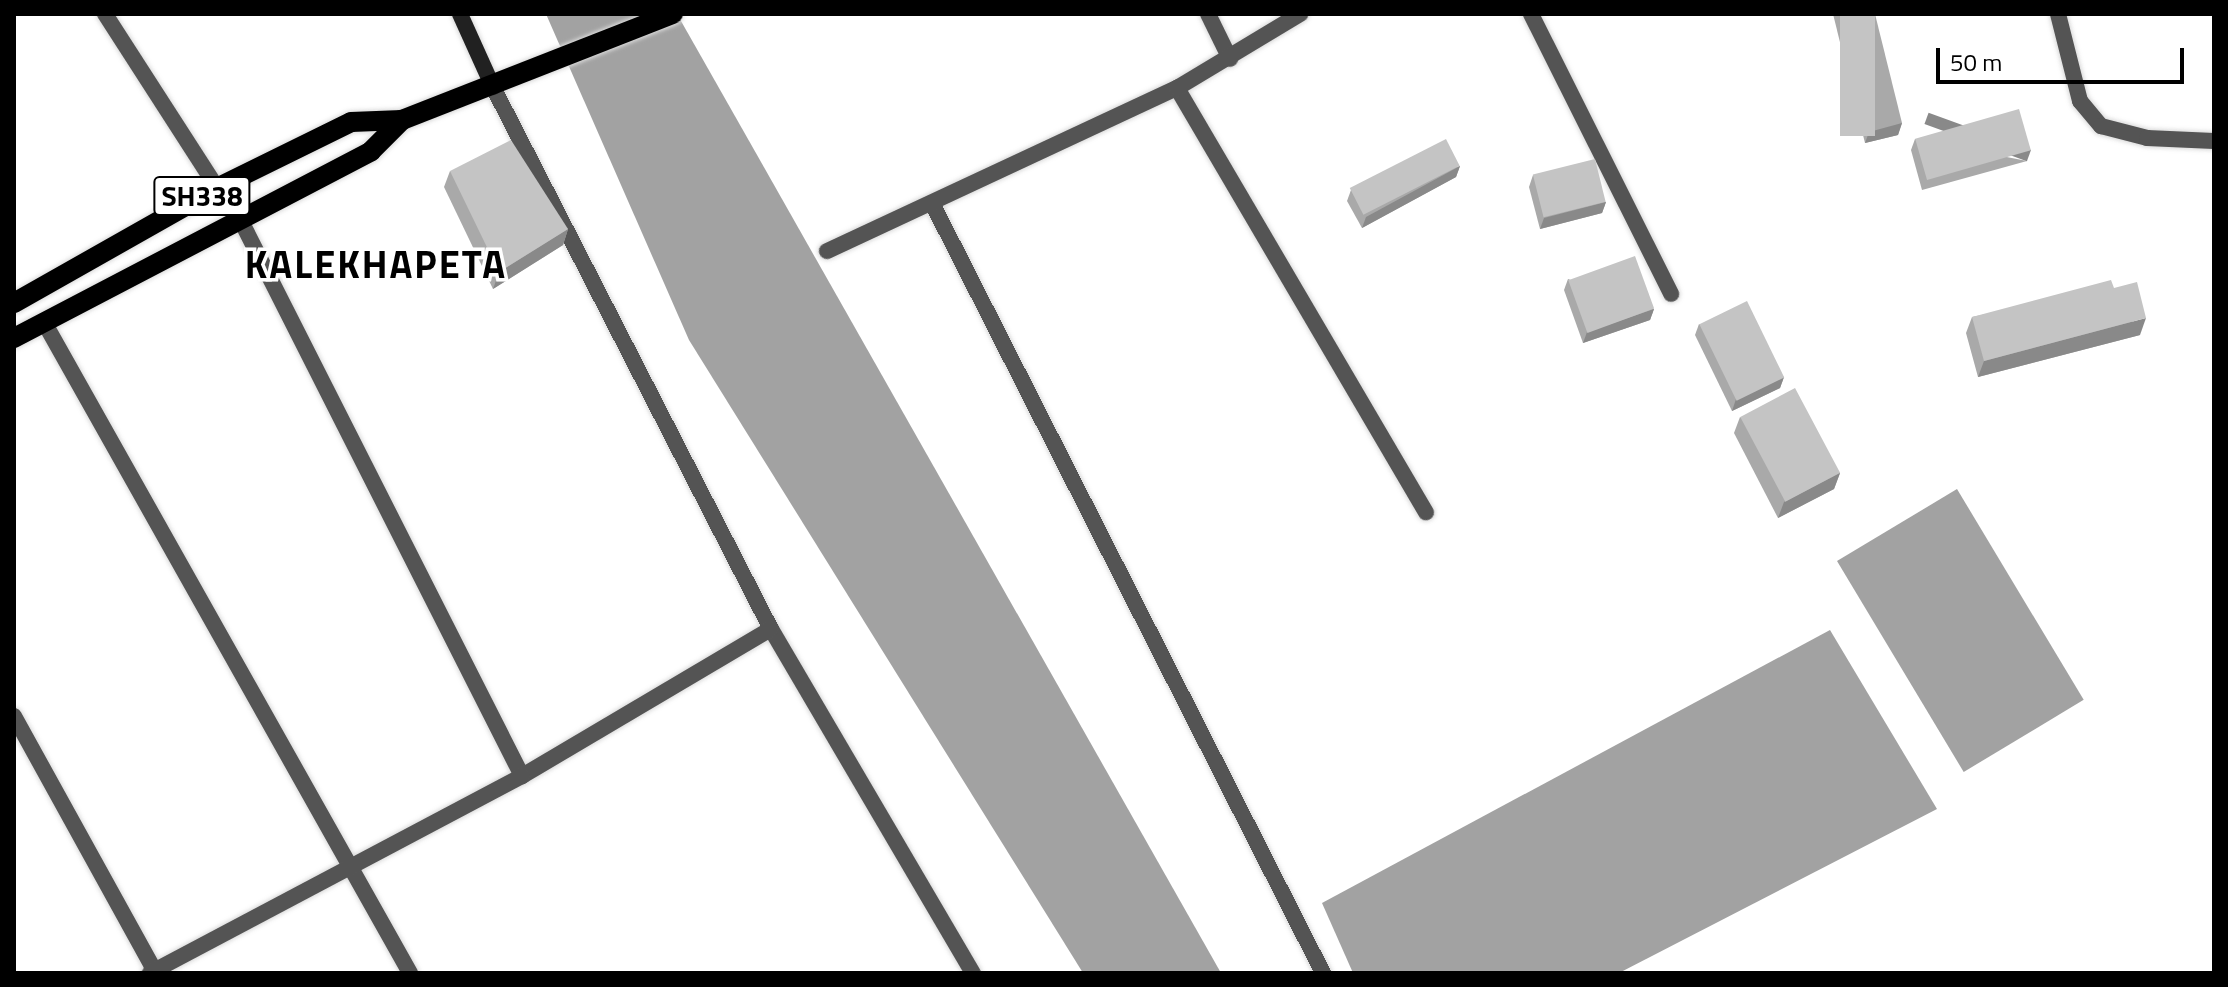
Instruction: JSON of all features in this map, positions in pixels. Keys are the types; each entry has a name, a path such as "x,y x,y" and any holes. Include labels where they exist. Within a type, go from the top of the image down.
{"main road":[{"path":"460,14 493,87 545,70 673,14"},
{"name":"SH338","path":"14,303 217,188 351,122 402,120 493,87"},
{"name":"SH338","path":"14,338 238,215 371,151 402,120"}],"street":[{"path":"105,14 217,188"},
{"path":"1208,14 1230,59"},
{"path":"827,251 1177,88 1230,59 1300,14"},
{"path":"1531,14 1671,294"},
{"path":"2058,14 2080,101 2101,126 2147,138 2214,141"},
{"path":"493,87 771,629 973,973"},
{"path":"1177,88 1426,512"},
{"path":"932,203 1323,973"},
{"path":"238,215 522,776"},
{"path":"44,322 410,973"},
{"path":"14,716 153,972 522,776 771,629"}],"shaded area":[{"path":"546,14 677,14 1221,973 1083,973 689,340"},
{"path":"1957,489 2084,700 1964,772 1837,561"},
{"path":"1830,630 1937,809 1619,973 1353,973 1322,903"}],"building":[{"path":"1840,14 1875,14 1875,136 1840,136"},
{"path":"2019,109 2031,150 1927,180 1915,139"},
{"path":"1446,139 1460,166 1363,215 1350,188"},
{"path":"511,140 568,229 499,272 450,171"},
{"path":"1595,159 1606,202 1544,217 1533,174"},
{"path":"1635,256 1654,309 1587,333 1568,280"},
{"path":"2111,280 2114,288 2137,282 2146,318 1984,361 1972,317"},
{"path":"1747,301 1784,377 1737,401 1699,324"},
{"path":"1795,388 1840,473 1785,502 1740,417"}],"district":[{"name":"KALEKHAPETA","path":"376,265"}]}
